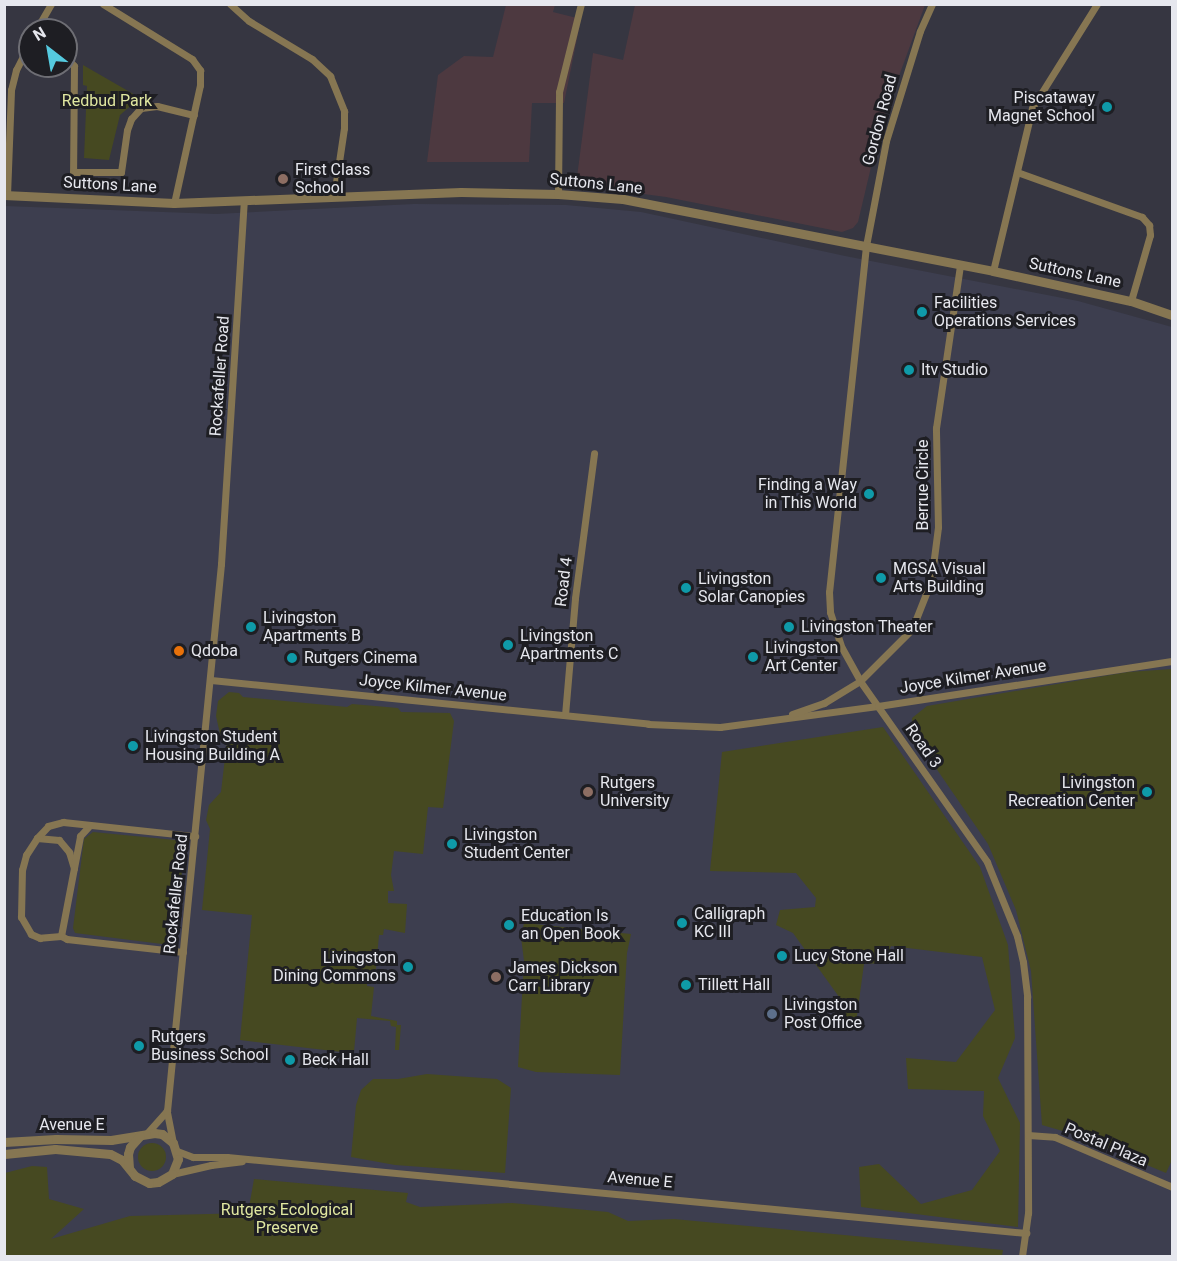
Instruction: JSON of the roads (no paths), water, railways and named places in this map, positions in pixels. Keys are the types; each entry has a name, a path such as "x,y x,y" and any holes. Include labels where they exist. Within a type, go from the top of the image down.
{"street":[{"path":"43,18 51,4"},
{"path":"103,4 197,64 200,70 200,85 174,203"},
{"path":"230,4 249,21 312,58 330,76 344,111 344,128 334,196"},
{"path":"558,194 559,92 581,4"},
{"name":"Gordon Road","path":"866,246 886,141 920,30 932,4"},
{"path":"993,271 1032,108 1097,4"},
{"path":"6,195 12,90 18,66"},
{"path":"74,78 71,169 74,172 120,171 127,130 131,119 141,108 157,106 194,115"},
{"path":"1017,172 1142,217 1149,225 1150,235 1131,300"},
{"name":"Suttons Lane","path":"6,195 174,203 461,192 558,194 623,199 1131,300 1173,315"},
{"name":"Rockafeller Road","path":"175,1147 167,1111 222,553 244,201"},
{"name":"Road 3","path":"866,246 829,592 833,625 842,648 860,681 987,862 1008,910 1025,978 1028,1135 1026,1233 1022,1257"},
{"name":"Berrue Circle","path":"860,681 912,629 931,581 938,527 936,428 960,265"},
{"name":"Road 4","path":"565,715 575,598 594,453"},
{"name":"Joyce Kilmer Avenue","path":"211,680 696,727 742,725 1173,661"},
{"name":"Joyce Kilmer Avenue","path":"778,719 824,703 860,681"},
{"path":"183,952 66,939 62,936 40,938 31,934 21,916 22,870 26,855 37,838 48,826 63,822 195,836"},
{"path":"62,936 80,836 89,826"},
{"path":"37,838 59,840 69,852 75,870"},
{"path":"130,1169 128,1154 130,1147 167,1111"},
{"name":"Avenue E","path":"4,1142 56,1139 111,1140 162,1134 175,1147 193,1157 227,1157 1026,1233"},
{"name":"Postal Plaza","path":"1028,1135 1055,1137 1173,1187"},
{"path":"172,1174 176,1167 175,1147"},
{"name":"Avenue E","path":"4,1154 55,1149 99,1152 122,1160 135,1176 149,1183 158,1182 172,1174 211,1165 251,1160"}],"place":[{"name":"Piscataway Magnet School","path":"1107,107"},
{"name":"First Class School","path":"283,179"},
{"name":"Facilities Operations Services","path":"922,312"},
{"name":"Itv Studio","path":"909,370"},
{"name":"Finding a Way in This World","path":"869,494"},
{"name":"MGSA Visual Arts Building","path":"881,578"},
{"name":"Livingston Solar Canopies","path":"686,588"},
{"name":"Livingston Apartments B","path":"251,627"},
{"name":"Livingston Theater","path":"789,627"},
{"name":"Livingston Apartments C","path":"508,645"},
{"name":"Qdoba","path":"179,651"},
{"name":"Livingston Art Center","path":"753,657"},
{"name":"Rutgers Cinema","path":"292,658"},
{"name":"Livingston Student Housing Building A","path":"133,746"},
{"name":"Rutgers University","path":"588,792"},
{"name":"Livingston Recreation Center","path":"1147,792"},
{"name":"Livingston Student Center","path":"452,844"},
{"name":"Calligraph KC III","path":"682,923"},
{"name":"Education Is an Open Book","path":"509,925"},
{"name":"Lucy Stone Hall","path":"782,956"},
{"name":"Livingston Dining Commons","path":"408,967"},
{"name":"James Dickson Carr Library","path":"496,977"},
{"name":"Tillett Hall","path":"686,985"},
{"name":"Livingston Post Office","path":"772,1014"},
{"name":"Rutgers Business School","path":"139,1046"},
{"name":"Beck Hall","path":"290,1060"}],"park label":[{"name":"Redbud Park","path":"107,101"},
{"name":"Rutgers Ecological Preserve","path":"287,1219"}]}
